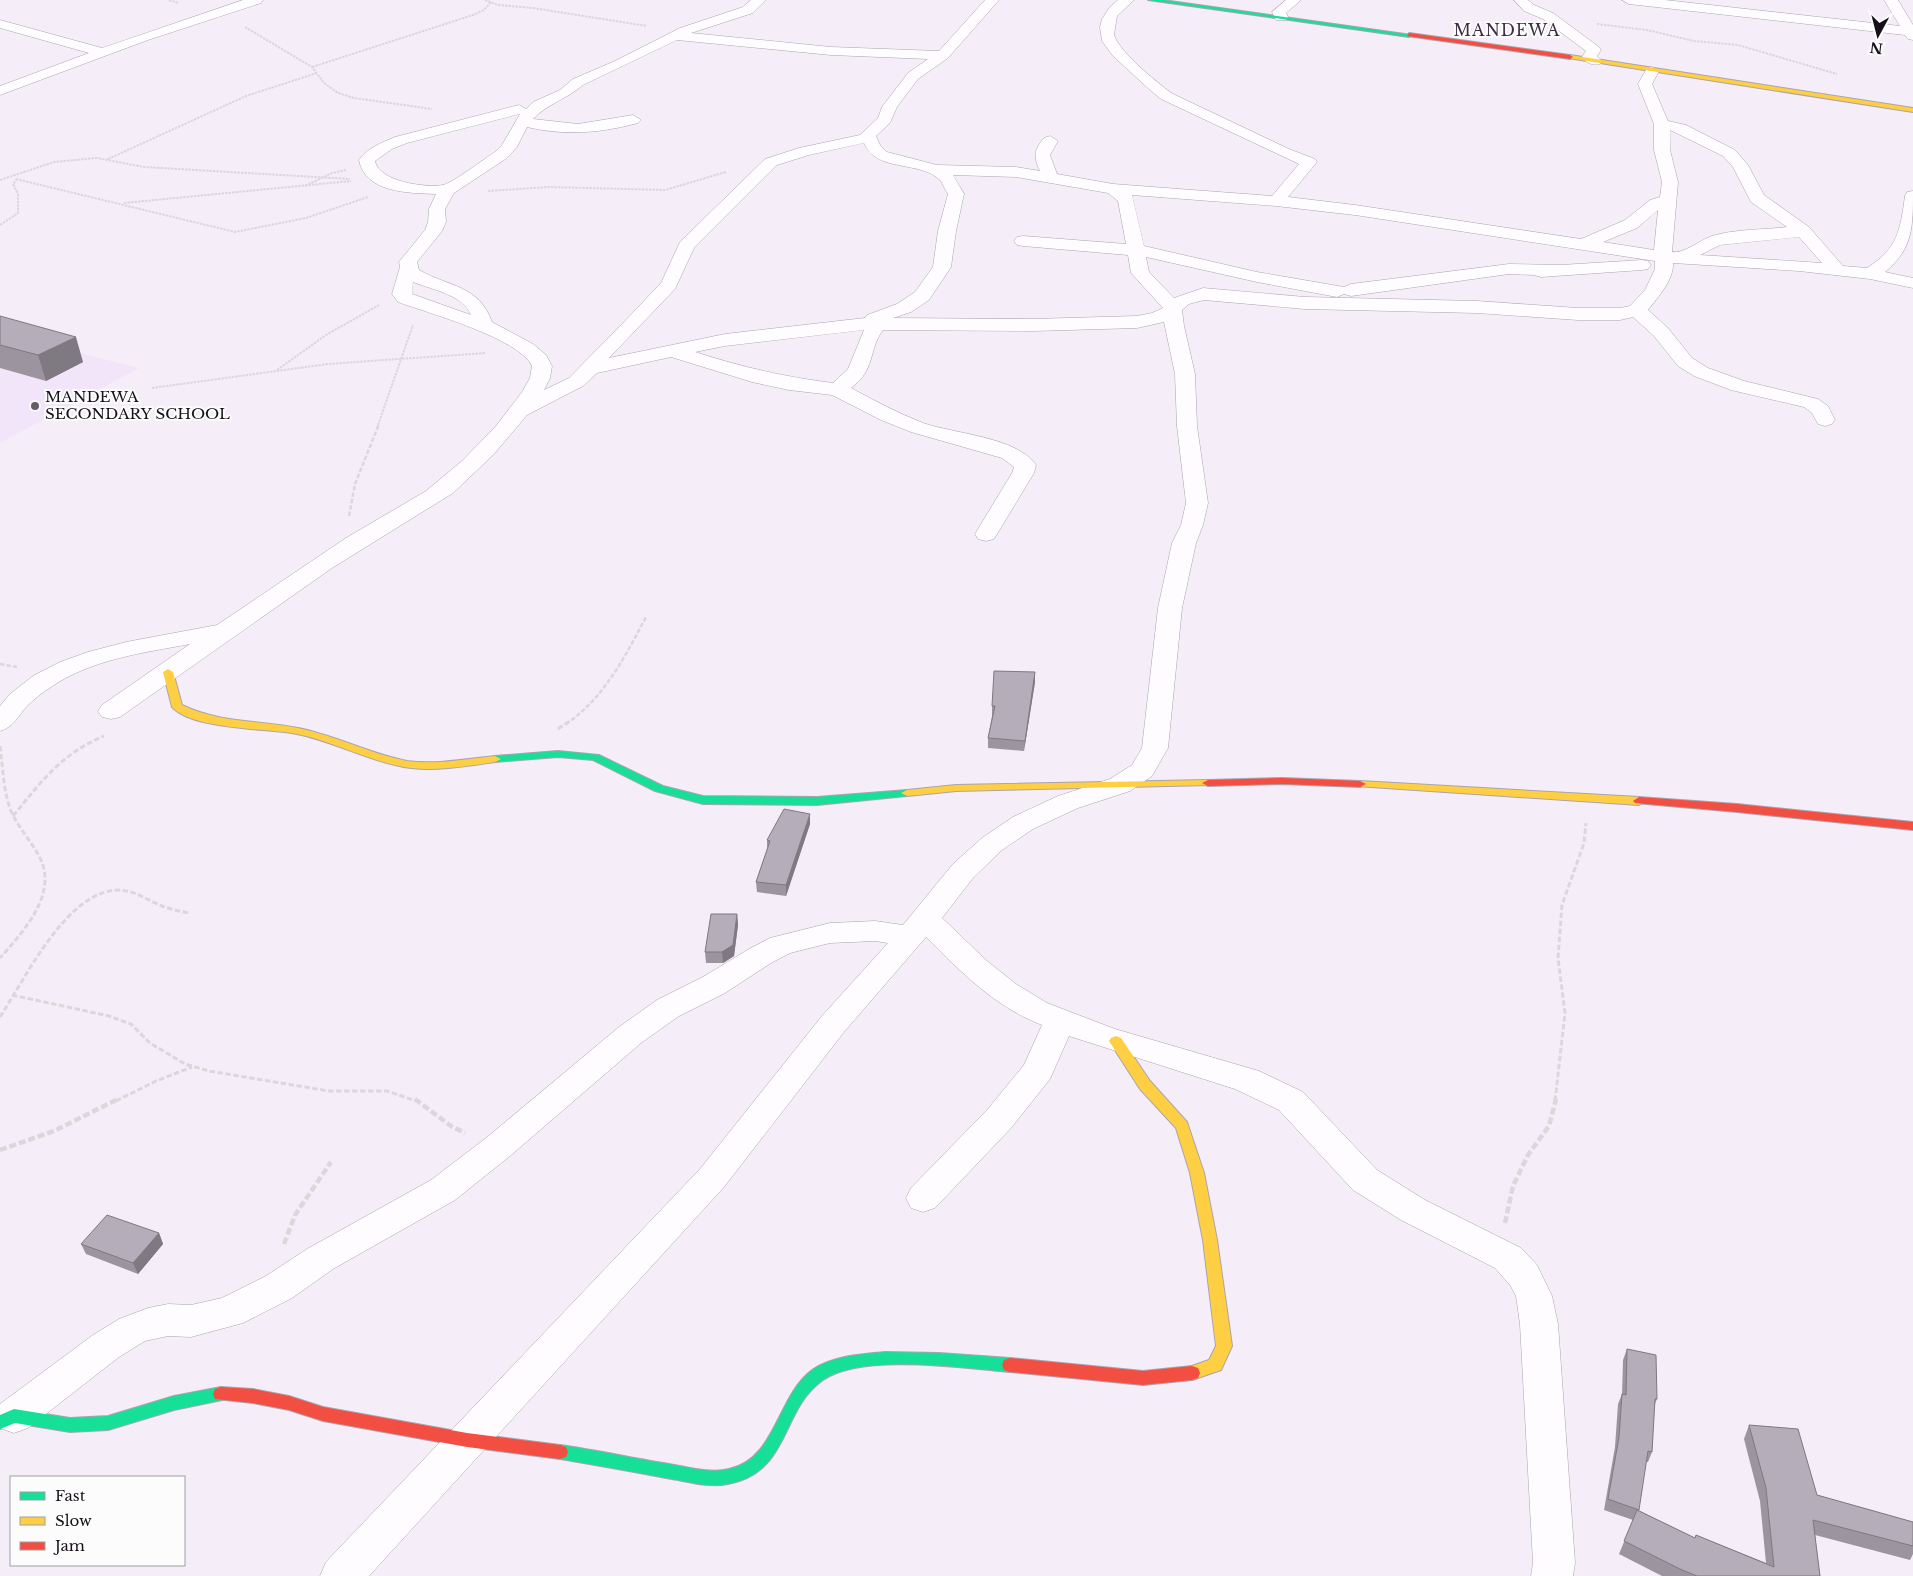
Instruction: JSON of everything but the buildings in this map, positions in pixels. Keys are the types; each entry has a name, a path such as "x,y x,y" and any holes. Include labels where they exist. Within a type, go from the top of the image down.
{"street":[{"path":"0,91 103,52 256,0"},
{"path":"447,190 383,182 371,176 366,168 368,160 386,146 402,140 520,116 538,105 559,96 578,82 620,64 679,34 748,10 759,0"},
{"path":"519,412 576,382 669,285 686,246 771,162 805,151 867,138 885,120 890,107 913,76 943,55 992,0"},
{"path":"1127,0 1114,7 1105,27 1106,36 1116,50 1152,85 1166,96 1283,152 1309,162 1276,201"},
{"path":"1150,0 1595,61 1913,110"},
{"path":"1281,17 1279,12 1294,0"},
{"path":"1521,0 1529,8 1548,16 1594,50 1589,57 1595,61"},
{"path":"1629,0 1911,33"},
{"path":"1892,0 1911,33"},
{"path":"0,24 103,52"},
{"path":"679,34 744,44 831,51 894,55 943,55"},
{"path":"590,368 725,340 858,324 1033,325 1136,322 1158,318 1191,296 1203,294 1305,304 1477,307 1578,314 1620,314 1637,310 1653,292 1669,260 1667,200 1670,182 1662,150 1662,124 1645,84 1652,71"},
{"path":"520,116 543,127 580,129 600,128 633,120"},
{"path":"111,711 354,543 446,488 481,454 519,412 535,391 542,374 542,364 533,351 484,326 407,297 408,262 433,231 437,222 437,209 447,190 501,155 509,147 520,116"},
{"path":"1662,124 1681,128 1730,153 1740,165 1757,198 1804,231 1838,271"},
{"path":"867,138 881,156 936,170 1016,172 1113,189 1276,201 1355,210 1583,244 1669,260 1717,240 1804,231"},
{"path":"1050,141 1043,149 1041,156 1050,178"},
{"path":"858,324 880,318 922,296 942,267 947,230 956,194 947,178 936,170"},
{"path":"341,1576 712,1178 833,1024 917,928 963,871 992,844 1023,823 1068,802 1120,785 1142,770 1155,748 1170,608 1184,543 1192,525 1197,503 1187,426 1185,374 1174,326 1173,308 1140,274 1138,250 1131,230 1126,199 1113,189"},
{"path":"1870,274 1898,254 1905,240 1913,211 1913,196"},
{"path":"1509,269 1583,244 1631,224 1656,204 1667,200"},
{"path":"1023,241 1138,250 1257,277 1340,292 1384,304"},
{"path":"1477,307 1514,278 1558,270 1669,260 1780,265 1870,274 1913,282"},
{"path":"408,268 410,273 469,300 478,309 480,320 484,326"},
{"path":"1340,292 1509,269 1558,270"},
{"path":"1637,310 1661,332 1690,366 1738,386 1811,403 1821,410 1825,420"},
{"path":"837,389 847,383 862,366 869,335 878,324"},
{"path":"671,351 752,376 789,384 837,389 888,416 918,428 1010,453 1020,459 1025,465 1023,473 986,534"},
{"path":"0,723 8,711 48,678 80,661 226,630"},
{"path":"168,672 177,707 192,716 208,721 299,731 398,762 423,765 452,766 510,757 571,754 595,757 659,789 703,800 733,802 817,801 956,788 1282,781 1428,787 1737,808 1913,826"},
{"path":"7,1419 106,1346 132,1330 148,1324 211,1318 230,1312 279,1287 320,1259 443,1190 498,1147 630,1035 668,1008 781,945 830,933 917,928 969,962 1005,992 1036,1011 1116,1041 1247,1080 1291,1101 1365,1180 1413,1210 1488,1246 1508,1258 1524,1275 1534,1296 1539,1324 1554,1553 1552,1576"},
{"path":"923,1198 999,1119 1038,1071 1060,1020"},
{"path":"7,1419 70,1425 108,1423 174,1403 218,1394 244,1396 289,1404 323,1414 467,1440 588,1456 690,1475 728,1477 750,1470 763,1460 778,1435 799,1391 820,1374 853,1362 895,1357 1072,1370 1143,1378 1191,1373 1215,1365 1224,1346 1210,1240 1197,1173 1182,1126 1145,1085 1116,1041"}],"path":[{"path":"485,0 498,5 533,8 679,34"},
{"path":"312,67 473,15 484,10 491,2"},
{"path":"208,15 241,24 312,67 331,89 354,98 440,109"},
{"path":"1548,16 1647,30 1694,41 1738,45 1842,75"},
{"path":"108,159 246,96 272,86 317,73"},
{"path":"0,180 63,160 108,159 152,167 357,180 303,187 121,204"},
{"path":"447,190 507,191 549,187 665,190 729,171 771,162"},
{"path":"0,225 18,213 18,194 13,184 16,179 26,173"},
{"path":"303,187 322,177"},
{"path":"16,179 235,232 306,218 376,194"},
{"path":"276,370 326,335 407,297 416,313 376,434 355,484 349,515 354,543"},
{"path":"152,388 212,382 276,370 403,356 533,351"},
{"path":"510,757 575,719 588,708 622,660 646,617"},
{"path":"13,816 50,769 63,756 82,744 111,733"},
{"path":"0,746 13,816 44,866 45,888 20,937 0,958"},
{"path":"1508,1258 1505,1225 1513,1186 1528,1155 1549,1126 1556,1098 1565,1013 1558,958 1559,935 1562,905 1584,842 1586,820 1582,798"},
{"path":"0,1017 12,995 72,913 96,895 113,890 121,890 164,907 188,913"},
{"path":"12,995 109,1016 131,1024 150,1043 193,1067 278,1084 329,1091 387,1091 414,1099 451,1126 498,1147"},
{"path":"0,1150 54,1131 156,1081 193,1067"},
{"path":"280,1253 295,1215 330,1162"}],"shaded area":[{"name":"MANDEWA SECONDARY SCHOOL","path":"0,333 139,368 0,443"}],"traffic: fast":[{"path":"1151,0 1409,35"},
{"path":"495,759 558,754 595,757 659,789 703,800 817,801 907,793"},
{"path":"560,1452 694,1476 728,1477 746,1471 760,1461 770,1448 795,1400 805,1386 819,1374 838,1366 885,1358 939,1359 1010,1365"},
{"path":"0,1422 14,1416 70,1425 108,1423 174,1403 221,1394"}],"traffic: slow":[{"path":"1570,57 1913,110"},
{"path":"168,672 177,707 206,719 299,731 385,759 409,764 434,766 495,759"},
{"path":"907,793 956,788 1208,783"},
{"path":"1360,784 1639,801"},
{"path":"1116,1041 1145,1085 1182,1126 1197,1173 1210,1240 1224,1346 1215,1365 1192,1373"}],"traffic: jam":[{"path":"1409,35 1570,57"},
{"path":"1208,783 1282,781 1360,784"},
{"path":"1639,801 1737,808 1913,826"},
{"path":"1010,1365 1143,1378 1192,1373"},
{"path":"221,1394 253,1396 289,1403 323,1414 467,1440 560,1452"}],"place":[{"name":"MANDEWA SECONDARY SCHOOL","path":"35,406"}],"district":[{"name":"MANDEWA","path":"1507,30"}]}
